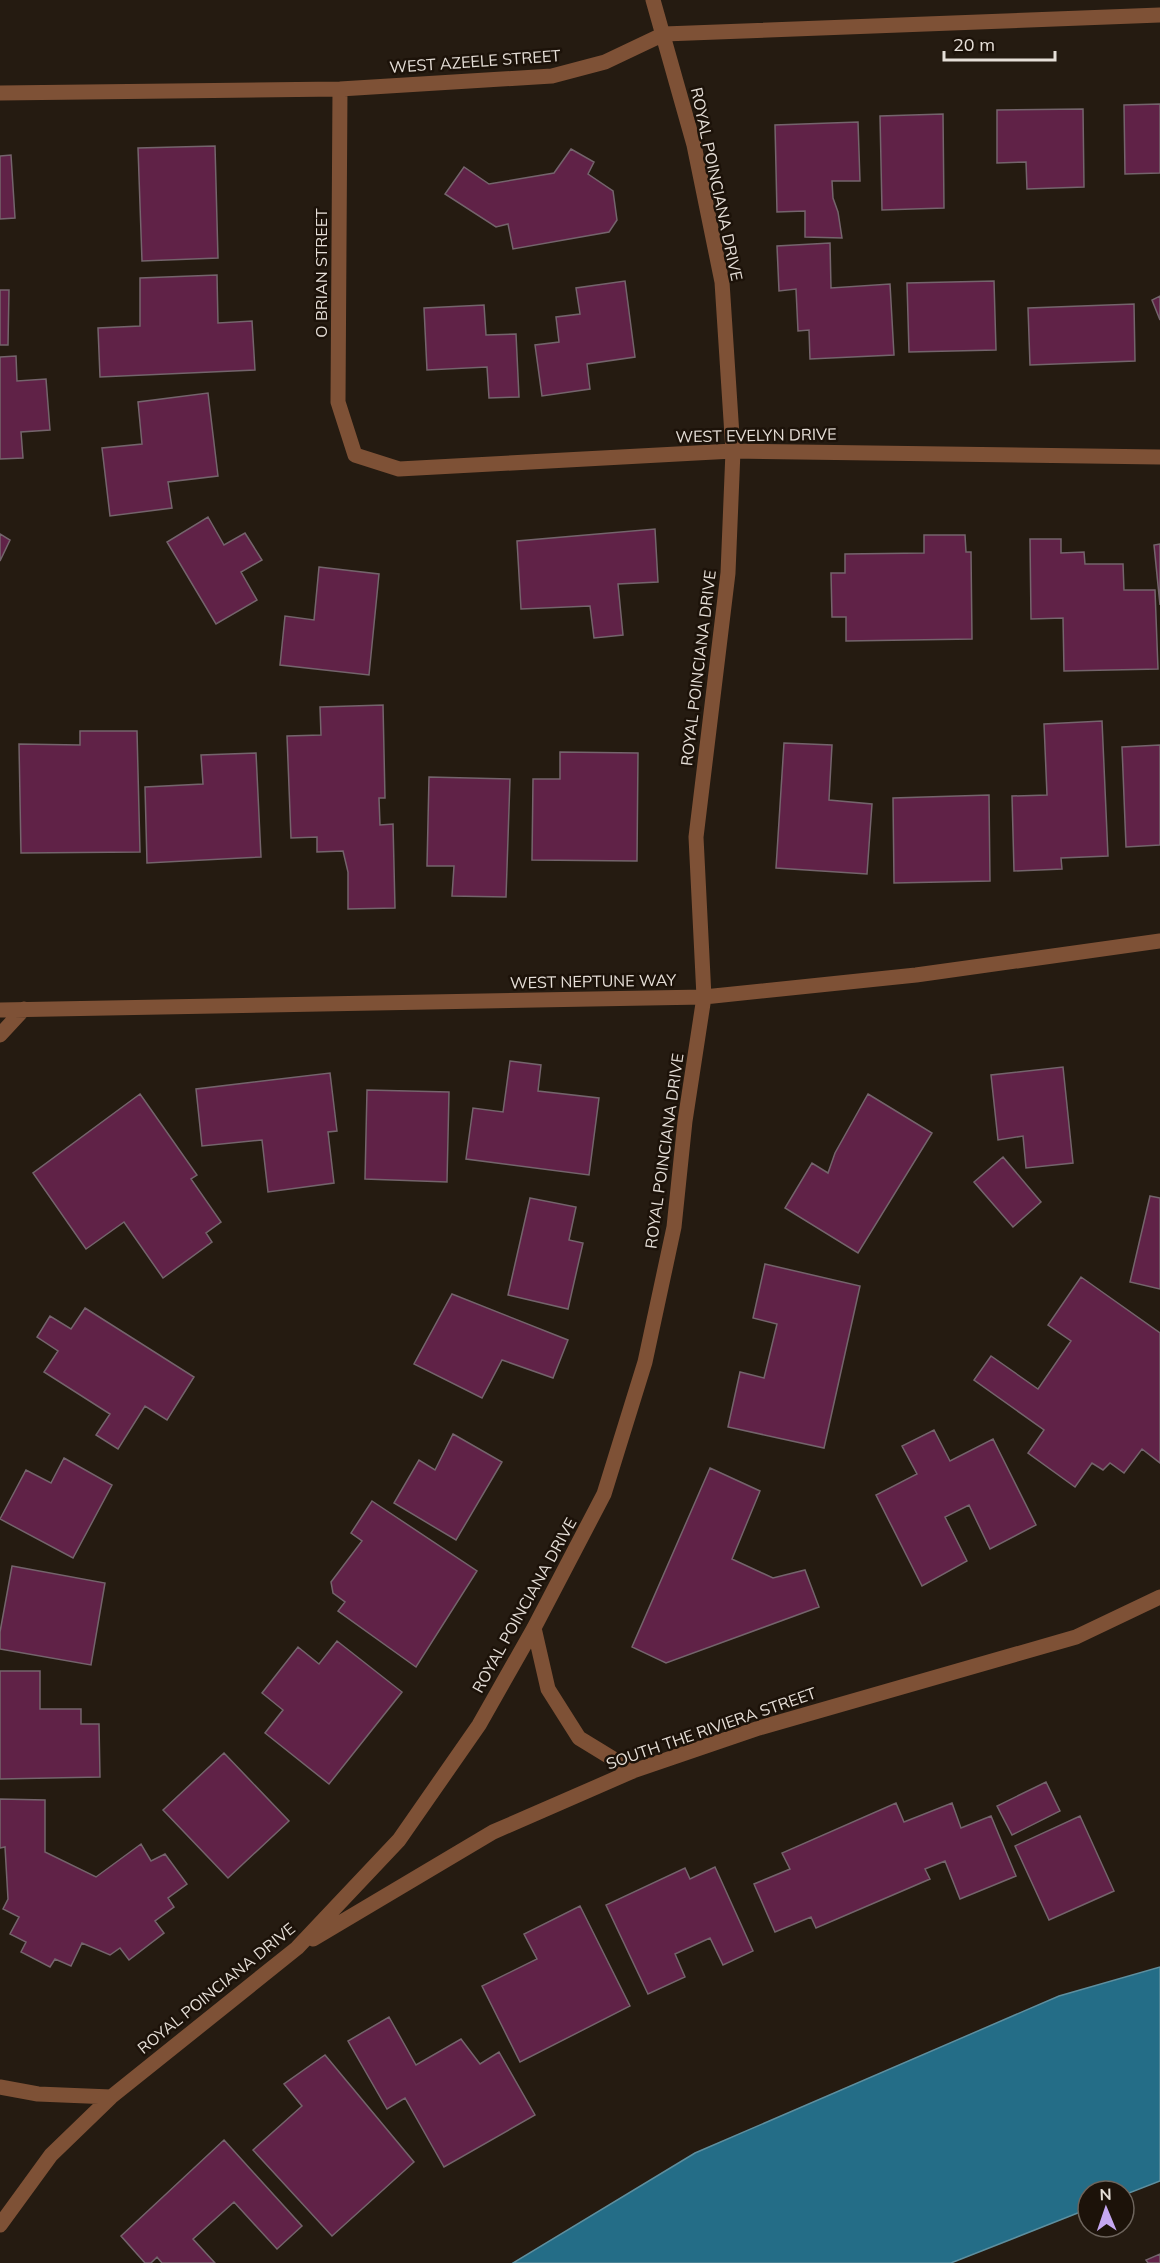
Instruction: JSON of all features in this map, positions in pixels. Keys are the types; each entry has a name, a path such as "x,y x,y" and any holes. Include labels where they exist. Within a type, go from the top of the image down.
{"street":[{"name":"ROYAL POINCIANA DRIVE","path":"0,2225 51,2155 111,2097 297,1948 399,1840 479,1725 534,1628 604,1494 645,1362 674,1227 685,1121 704,997 696,837 728,573 733,451 722,282 694,145 653,0"},
{"name":"WEST AZEELE STREET","path":"0,93 340,89 552,76 605,62 664,34 1160,15"},
{"name":"O BRIAN STREET","path":"340,89 338,402 355,455"},
{"name":"WEST EVELYN DRIVE","path":"355,455 399,469 733,451 1160,457"},
{"name":"WEST NEPTUNE WAY","path":"0,1010 704,997 916,975 1160,941"},
{"path":"0,1035 24,1009"},
{"name":"SOUTH THE RIVIERA STREET","path":"297,1948 493,1832 633,1771 759,1728 1076,1637 1160,1597"},
{"path":"534,1628 548,1689 579,1738 633,1771"},
{"path":"0,2087 38,2094 111,2097"}],"water":[{"path":"1160,1967 1160,2181 1136,2190 1136,2179 1076,2179 1076,2214 951,2263 513,2263 695,2153 1059,1996"}],"building":[{"path":"1160,104 1160,173 1125,174 1124,105"},
{"path":"1083,109 1084,187 1027,189 1026,162 997,163 997,110"},
{"path":"943,114 944,208 882,210 880,116"},
{"path":"858,122 860,181 832,181 833,198 838,212 842,238 805,237 805,211 777,212 775,125"},
{"path":"215,146 218,258 142,261 138,148"},
{"path":"571,149 594,162 588,174 613,191 617,220 609,232 513,249 508,224 496,227 445,194 464,167 489,184 554,173"},
{"path":"11,155 15,218 0,219 0,156"},
{"path":"830,243 831,288 890,284 894,355 810,359 809,330 798,331 796,289 779,291 777,246"},
{"path":"217,275 218,323 252,321 255,370 100,377 98,328 140,326 140,278"},
{"path":"625,281 635,357 587,364 590,389 542,396 535,345 559,342 556,317 580,314 576,288"},
{"path":"994,281 996,350 909,352 907,283"},
{"path":"0,290 9,290 8,345 0,345"},
{"path":"1160,296 1160,320 1152,300"},
{"path":"1134,304 1135,361 1030,365 1028,308"},
{"path":"484,305 486,335 516,334 519,397 489,398 487,367 427,370 424,308"},
{"path":"16,356 17,381 46,379 50,430 21,432 23,458 0,459 0,357"},
{"path":"208,393 218,476 168,482 172,508 110,516 102,448 142,444 138,402"},
{"path":"208,517 224,545 245,533 262,560 241,572 257,600 216,624 167,542"},
{"path":"655,529 658,582 618,584 623,635 594,638 590,606 521,609 517,541"},
{"path":"0,534 10,540 0,561"},
{"path":"924,535 965,535 966,552 971,552 972,639 846,641 846,617 832,617 831,573 845,573 845,554 924,553"},
{"path":"1030,539 1061,539 1061,553 1084,552 1085,564 1123,564 1124,590 1155,590 1158,669 1064,671 1063,618 1031,619"},
{"path":"1160,544 1160,605 1154,545"},
{"path":"319,567 379,574 369,675 280,665 285,616 314,620"},
{"path":"383,705 385,798 379,798 380,825 393,824 395,908 348,909 348,872 343,851 317,852 317,837 291,838 287,736 321,735 320,707"},
{"path":"1102,721 1108,856 1061,858 1062,869 1014,871 1012,796 1047,795 1044,724"},
{"path":"80,731 137,731 140,852 21,853 19,744 80,745"},
{"path":"784,743 832,745 829,800 872,804 867,874 776,868"},
{"path":"1160,745 1160,845 1126,847 1122,747"},
{"path":"560,752 638,753 637,861 532,860 533,779 560,779"},
{"path":"256,753 261,857 147,863 145,787 203,784 201,755"},
{"path":"429,777 510,779 506,897 452,896 454,866 427,866"},
{"path":"989,795 990,881 894,883 893,798"},
{"path":"510,1061 541,1065 538,1091 599,1098 589,1175 466,1159 473,1108 503,1112"},
{"path":"1063,1067 1073,1163 1026,1168 1023,1136 998,1140 991,1075"},
{"path":"330,1073 337,1131 328,1132 334,1183 268,1192 262,1140 202,1146 196,1089"},
{"path":"367,1090 449,1092 447,1182 365,1179"},
{"path":"140,1094 197,1175 191,1179 221,1222 206,1233 212,1242 163,1278 124,1222 86,1249 33,1173"},
{"path":"868,1094 932,1133 858,1253 785,1208 812,1163 828,1173 835,1153"},
{"path":"1003,1157 1041,1202 1013,1227 974,1182"},
{"path":"1150,1196 1160,1198 1160,1289 1130,1282"},
{"path":"530,1198 576,1207 569,1240 583,1243 568,1309 508,1295"},
{"path":"765,1264 860,1286 824,1448 728,1427 740,1372 764,1378 777,1324 753,1318"},
{"path":"1081,1277 1160,1333 1160,1463 1142,1449 1124,1473 1110,1463 1103,1470 1092,1463 1075,1487 1028,1453 1044,1430 974,1380 991,1356 1038,1389 1071,1341 1048,1325"},
{"path":"452,1294 568,1340 553,1378 502,1360 482,1398 414,1364"},
{"path":"85,1308 194,1377 167,1420 145,1406 118,1449 96,1435 110,1414 44,1372 58,1351 37,1337 50,1316 71,1329"},
{"path":"934,1430 950,1461 993,1439 1036,1525 990,1549 969,1505 945,1517 967,1561 922,1586 876,1495 917,1474 902,1446"},
{"path":"453,1434 502,1462 456,1540 394,1503 419,1460 435,1470"},
{"path":"64,1458 112,1485 73,1558 0,1519 26,1470 51,1483"},
{"path":"710,1468 760,1491 732,1559 773,1578 805,1570 819,1607 666,1663 632,1647"},
{"path":"372,1501 477,1571 416,1667 338,1611 345,1602 333,1593 331,1582 362,1541 351,1533"},
{"path":"12,1566 105,1583 91,1665 0,1649 0,1632"},
{"path":"337,1641 402,1692 329,1784 265,1733 283,1710 262,1693 298,1647 319,1664"},
{"path":"0,1671 40,1671 40,1709 81,1709 81,1724 99,1724 100,1777 0,1779"},
{"path":"224,1753 289,1821 228,1878 163,1810"},
{"path":"1046,1782 1060,1811 1012,1835 997,1806"},
{"path":"0,1799 45,1800 45,1852 96,1877 141,1844 151,1861 165,1854 187,1884 168,1898 174,1907 155,1921 164,1933 129,1960 120,1948 110,1955 82,1943 71,1966 55,1959 50,1967 21,1952 26,1942 10,1934 19,1917 3,1909 8,1899 5,1847 0,1848"},
{"path":"896,1803 904,1822 952,1803 961,1828 991,1816 1016,1876 960,1899 945,1861 925,1869 930,1879 816,1928 811,1917 775,1932 754,1884 790,1869 782,1853"},
{"path":"1080,1816 1114,1891 1049,1920 1015,1846"},
{"path":"715,1867 753,1951 723,1965 710,1938 675,1954 685,1977 648,1994 606,1905 685,1868 690,1879"},
{"path":"580,1906 630,2006 520,2062 482,1986 537,1959 524,1934"},
{"path":"389,2017 416,2065 461,2039 480,2064 499,2052 535,2115 444,2167 405,2098 387,2109 348,2041"},
{"path":"325,2055 414,2162 332,2236 253,2150 302,2106 284,2084"},
{"path":"224,2140 302,2226 277,2249 234,2202 193,2239 215,2263 162,2263 157,2257 151,2263 145,2263 121,2236"},
{"path":"1160,2254 1160,2263 1148,2263 1146,2260"}]}
